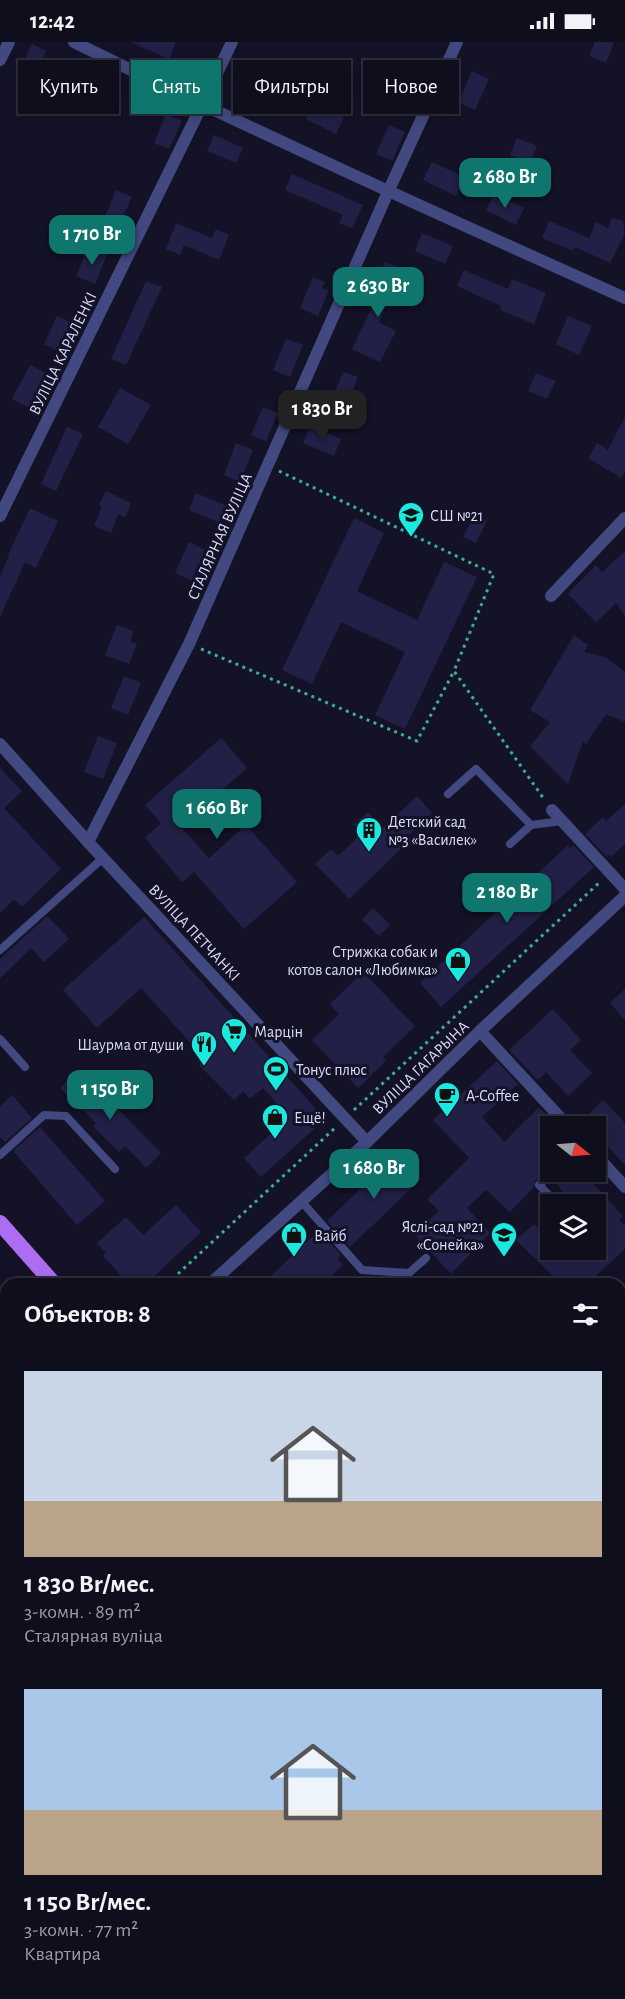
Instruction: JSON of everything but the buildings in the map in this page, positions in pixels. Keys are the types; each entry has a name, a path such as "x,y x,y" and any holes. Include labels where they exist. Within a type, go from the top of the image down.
{"main road":[{"path":"0,1223 49,1278"}],"street":[{"path":"0,60 9,42"},
{"path":"74,42 131,70"},
{"name":"ВУЛІЦА КАРАЛЕНКІ","path":"221,65 232,42"},
{"name":"СТАЛЯРНАЯ ВУЛІЦА","path":"88,842 189,644 388,192 457,42"},
{"name":"ВУЛІЦА КАРАЛЕНКІ","path":"0,516 198,114"},
{"path":"221,114 388,192 625,298"},
{"path":"551,596 625,518"},
{"name":"ВУЛІЦА ПЕТЧАНКІ","path":"0,744 367,1142"},
{"path":"552,810 625,889"},
{"name":"ВУЛІЦА ГАГАРЫНА","path":"217,1278 367,1142 480,1031 625,896"},
{"path":"480,1031 559,1116"},
{"path":"606,1166 625,1187"}],"lane":[{"path":"448,794 476,769 531,825"},
{"path":"510,844 531,825 561,821"},
{"path":"0,950 104,858"},
{"path":"0,1039 25,1067"},
{"path":"0,1155 45,1115 66,1116 115,1169"},
{"path":"542,1182 539,1185 548,1194"},
{"path":"302,1202 363,1270 409,1273 426,1258"}],"path":[{"path":"189,644 417,741 454,671 494,574 268,466"},
{"path":"454,671 552,810"},
{"path":"173,1278 609,872"}],"place":[{"name":"СШ №21","path":"411,538"},
{"name":"Детский сад №3 «Василек»","path":"369,853"},
{"name":"Стрижка собак и котов салон «Любимка»","path":"458,983"},
{"name":"Марцін","path":"234,1054"},
{"name":"Шаурма от души","path":"204,1067"},
{"name":"Тонус плюс","path":"276,1092"},
{"name":"A-Coffee","path":"447,1118"},
{"name":"Ещё!","path":"275,1140"},
{"name":"Вайб","path":"294,1258"},
{"name":"Яслі-сад №21 «Сонейка»","path":"504,1258"}]}
